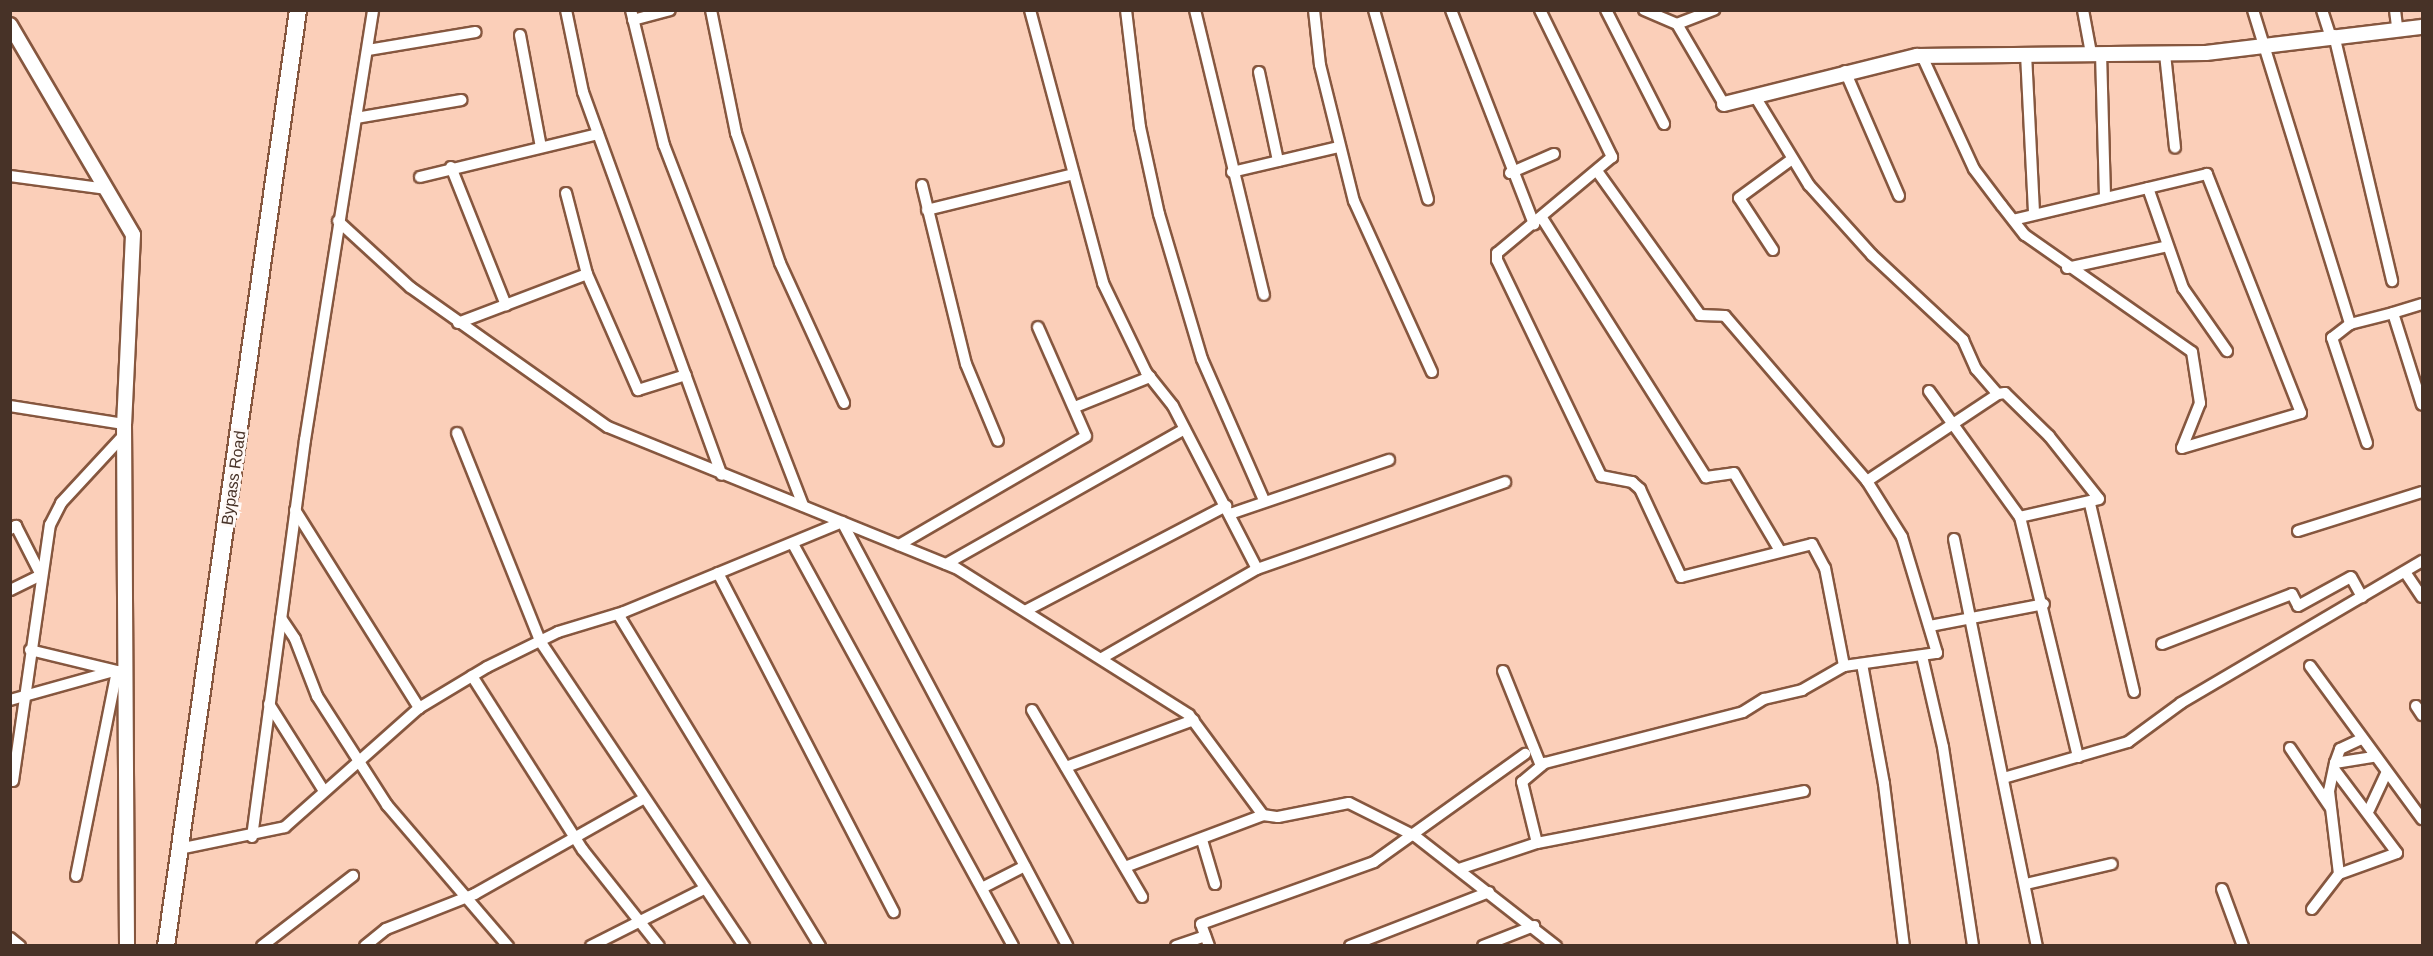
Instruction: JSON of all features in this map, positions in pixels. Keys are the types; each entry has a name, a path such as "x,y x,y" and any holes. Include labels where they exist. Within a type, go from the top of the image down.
{"main road":[{"name":"Bypass Road","path":"166,945 298,10"}],"street":[{"path":"252,837 295,510 338,221 373,10"},
{"path":"566,10 598,134 722,475"},
{"path":"670,10 632,15 664,146 804,506"},
{"path":"711,10 736,133 763,213 844,403"},
{"path":"1030,10 1103,283 1150,377 1185,429 1257,569"},
{"path":"1126,10 1140,127 1162,226 1202,359 1264,500"},
{"path":"1195,10 1232,171 1264,295"},
{"path":"1314,10 1339,147 1354,201 1432,372"},
{"path":"1374,10 1428,199"},
{"path":"1451,10 1510,173 1538,221 1706,477 1734,473 1779,549"},
{"path":"1540,10 1612,157 1497,253 1497,260 1600,476 1632,482 1640,489 1681,577 1807,542 1816,547 1825,568 1844,666"},
{"path":"1605,10 1664,124"},
{"path":"1644,10 1677,24 1724,104 1756,98 1845,71 1922,56 2164,54 2264,45 2397,26 2422,27"},
{"path":"1677,24 1714,10"},
{"path":"2083,10 2096,53 2105,196"},
{"path":"2253,10 2350,324"},
{"path":"2322,10 2332,35 2392,281"},
{"path":"2395,10 2397,26"},
{"path":"13,32 133,235 124,429 121,671 127,945"},
{"path":"368,50 476,32"},
{"path":"520,36 542,147"},
{"path":"2026,54 2034,213"},
{"path":"2164,54 2175,147"},
{"path":"1922,56 1953,132 2013,220 2067,268 2192,352 2200,403 2182,448 2301,413 2207,174 2105,196 2013,220"},
{"path":"1845,71 1899,196"},
{"path":"1258,72 1278,161"},
{"path":"1756,98 1792,159 1872,255 1964,340 1976,369 1998,394"},
{"path":"356,118 460,100"},
{"path":"420,177 451,167 598,134"},
{"path":"1232,171 1339,147"},
{"path":"1510,173 1554,154"},
{"path":"1773,250 1739,198 1792,159"},
{"path":"451,167 506,305"},
{"path":"1537,843 1522,782 1540,766 1743,712 1764,699 1802,690 1844,666 1937,653 1902,537 1867,481 1725,316 1700,315 1597,171"},
{"path":"927,210 1074,174"},
{"path":"10,176 107,189"},
{"path":"922,185 966,364 998,441"},
{"path":"2148,188 2183,288 2226,351"},
{"path":"566,194 587,274 638,390 686,375"},
{"path":"338,221 458,322 608,427 946,564 1027,610 1102,658 1194,720 1263,814"},
{"path":"2067,268 2168,246"},
{"path":"458,322 587,274"},
{"path":"2367,443 2332,338 2350,324 2422,304"},
{"path":"2393,313 2422,405"},
{"path":"900,545 1079,443 1086,436 1038,327"},
{"path":"1075,407 1150,377"},
{"path":"1929,391 1954,422 2020,517 2044,604 2078,757"},
{"path":"1867,481 1998,394 2006,393 2082,471 2099,499 2090,504 2020,517"},
{"path":"10,405 124,429"},
{"path":"13,781 23,695 50,525 61,503 124,429"},
{"path":"946,564 1185,429"},
{"path":"456,433 540,641 641,800 744,945"},
{"path":"1027,610 1228,510 1389,460"},
{"path":"1102,658 1257,569 1505,482"},
{"path":"2298,531 2422,492"},
{"path":"2090,504 2133,692"},
{"path":"295,510 418,708"},
{"path":"179,849 252,837 285,827 418,708 472,676 540,641 618,614 842,522"},
{"path":"842,522 1067,945"},
{"path":"10,529 16,526 41,575"},
{"path":"1954,539 2007,777 2037,945"},
{"path":"793,544 1013,945"},
{"path":"2007,777 2128,742 2181,703 2422,561"},
{"path":"2405,572 2422,597"},
{"path":"718,573 894,912"},
{"path":"10,590 41,575"},
{"path":"2162,644 2292,594 2298,606 2351,577 2362,597"},
{"path":"1930,626 2044,604"},
{"path":"618,614 820,945"},
{"path":"280,618 295,639 317,696 387,805 508,945"},
{"path":"30,650 121,671"},
{"path":"1922,656 1943,747 1973,945"},
{"path":"1862,664 1884,784 1904,945"},
{"path":"2310,666 2386,774 2422,819"},
{"path":"10,700 121,671"},
{"path":"76,876 121,671"},
{"path":"1503,671 1540,766"},
{"path":"472,676 636,922 659,945"},
{"path":"269,704 324,791"},
{"path":"1032,710 1142,897"},
{"path":"1066,767 1194,720"},
{"path":"2339,874 2331,807 2335,766 2340,749 2361,739"},
{"path":"2290,748 2331,807"},
{"path":"1176,945 1207,941 1201,924 1374,862 1415,836 1465,792 1490,783 1525,754"},
{"path":"2335,766 2374,757"},
{"path":"2313,909 2339,874 2397,854 2335,766"},
{"path":"2368,810 2386,774"},
{"path":"1459,869 1537,843 1804,791"},
{"path":"364,945 386,929 468,896 576,833 641,800"},
{"path":"1125,867 1202,840 1263,814 1278,817 1349,803 1415,836 1556,945"},
{"path":"1202,840 1215,884"},
{"path":"2026,884 2112,864"},
{"path":"982,888 1025,866"},
{"path":"262,945 353,876"},
{"path":"591,945 704,889"},
{"path":"2222,889 2243,945"},
{"path":"1350,945 1489,892"},
{"path":"1484,945 1534,926"},
{"path":"10,938 20,945"}]}
